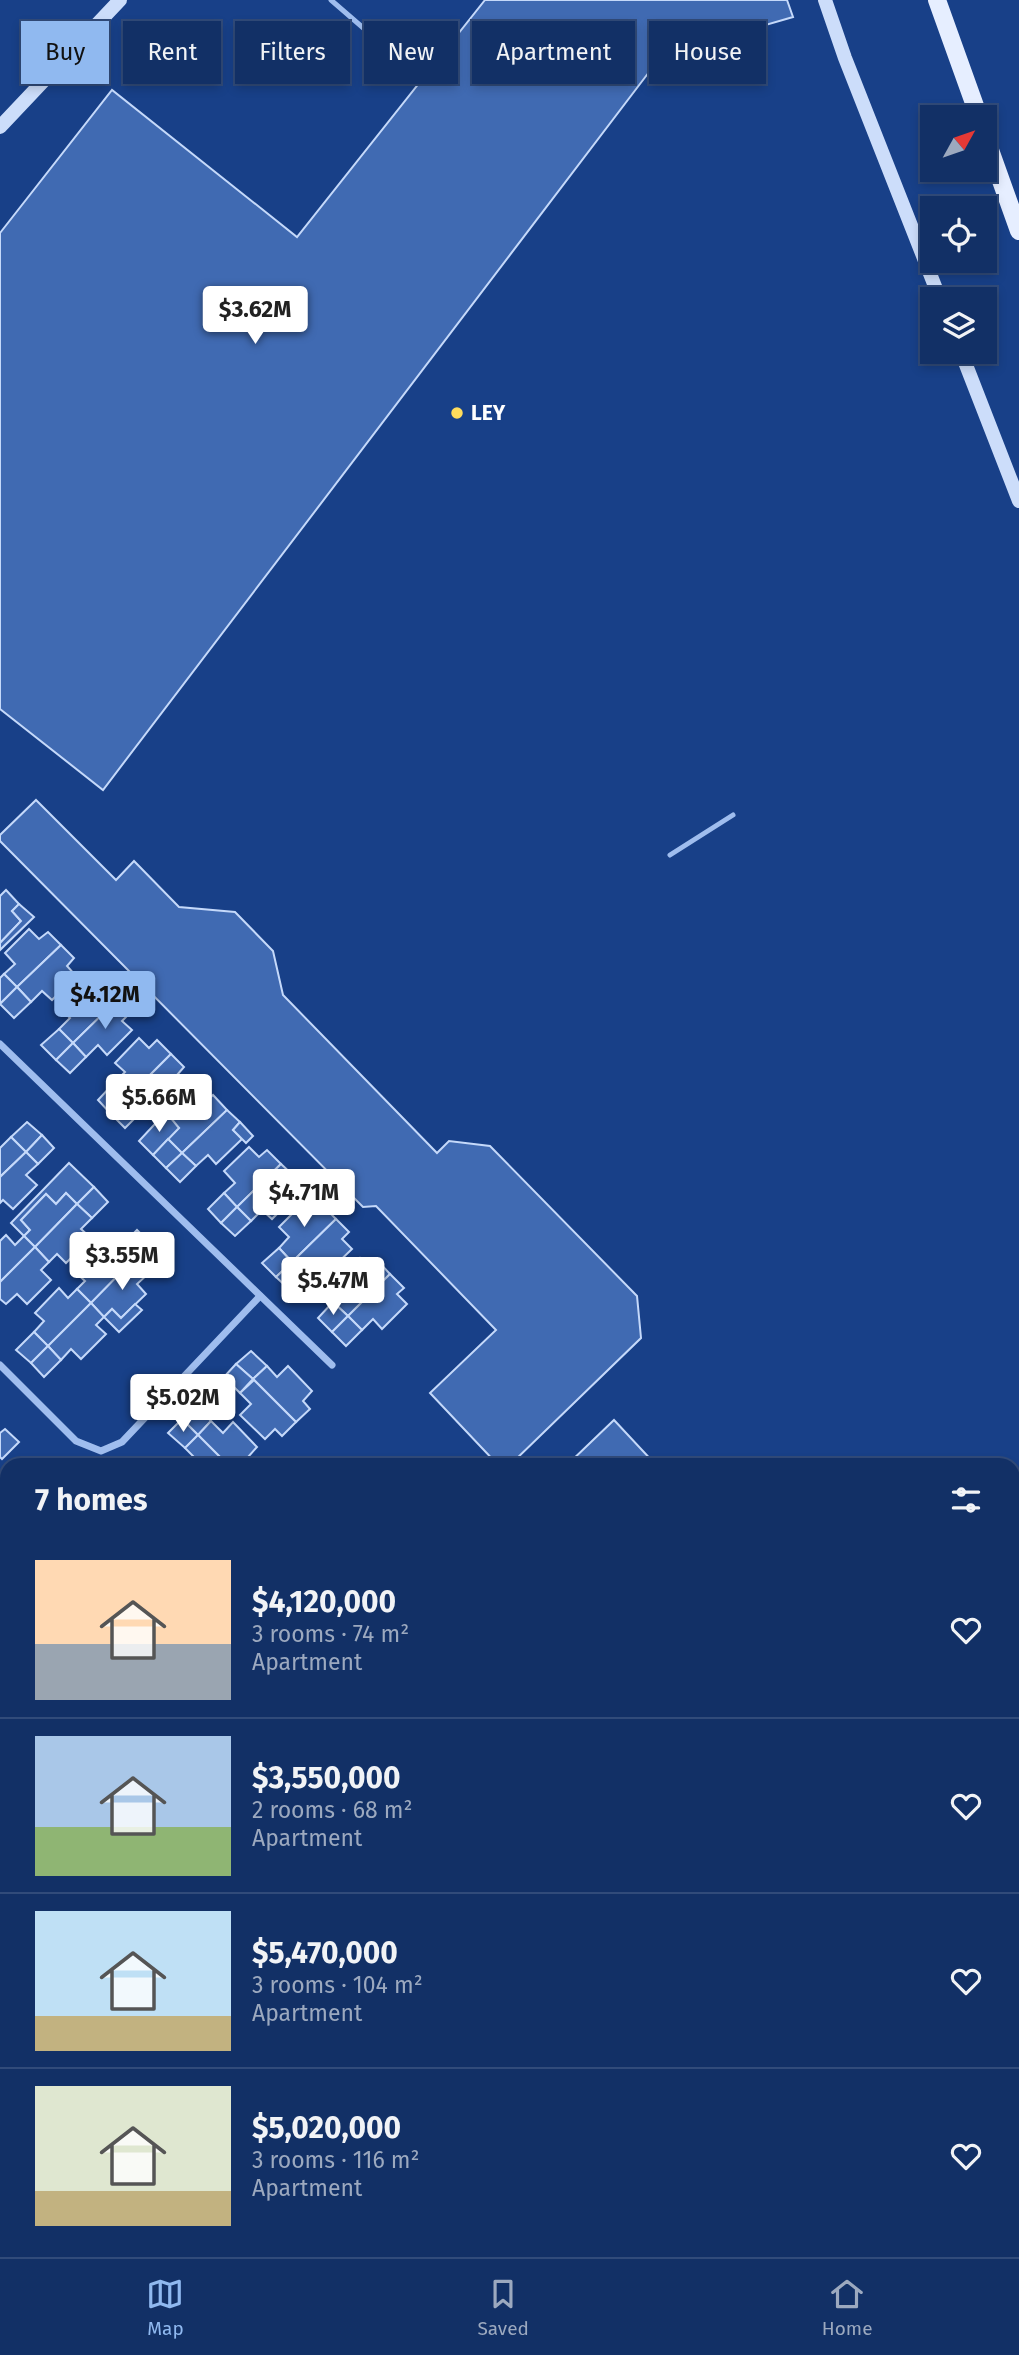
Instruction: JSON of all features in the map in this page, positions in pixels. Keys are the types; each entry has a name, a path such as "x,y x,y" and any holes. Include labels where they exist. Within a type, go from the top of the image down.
{"main road":[{"path":"937,0 975,105"},
{"path":"998,172 1019,231"}],"street":[{"path":"0,127 120,0"},
{"path":"825,0 845,58 935,287"},
{"path":"966,364 1019,501"},
{"path":"0,1044 332,1365"},
{"path":"0,1365 76,1441 101,1451 122,1442 260,1296"}],"lane":[{"path":"331,0 364,29"},
{"path":"670,855 733,815"}],"building":[{"path":"485,0 787,0 793,17 766,25 766,21 649,21 649,72 103,790 0,709 0,233 112,90 297,237 418,84 458,84 458,34"},
{"path":"36,800 116,880 134,861 179,907 235,912 273,951 283,995 437,1153 449,1141 490,1146 637,1296 641,1338 517,1458 491,1458 430,1393 496,1330 376,1206 363,1207 0,841 0,835"},
{"path":"6,890 19,904 12,911 21,921 0,943 0,896"},
{"path":"19,904 34,917 0,950 0,943 21,921 12,911"},
{"path":"29,929 39,939 48,932 61,945 17,987 4,974 15,964 5,953"},
{"path":"61,945 74,958 67,966 76,976 52,1000 42,991 31,1002 17,987"},
{"path":"4,974 17,987 0,1004 0,978"},
{"path":"85,984 94,994 102,986 117,1000 73,1043 59,1029 70,1018 60,1008"},
{"path":"17,987 31,1002 14,1018 0,1004"},
{"path":"117,1000 130,1013 122,1021 132,1030 107,1055 98,1045 86,1057 73,1043"},
{"path":"59,1029 73,1043 56,1060 41,1045"},
{"path":"139,1038 149,1048 157,1040 171,1054 127,1098 113,1084 125,1072 115,1063"},
{"path":"73,1043 86,1057 70,1073 56,1060"},
{"path":"171,1054 184,1067 177,1075 187,1085 162,1110 153,1100 141,1112 127,1098"},
{"path":"113,1084 127,1098 111,1114 98,1100"},
{"path":"195,1093 204,1103 213,1095 227,1110 182,1153 168,1139 179,1128 169,1118"},
{"path":"127,1098 141,1112 125,1128 111,1114"},
{"path":"227,1110 240,1122 233,1130 242,1139 216,1164 208,1155 196,1166 182,1153"},
{"path":"166,1112 179,1128 153,1155 139,1141"},
{"path":"27,1122 42,1135 26,1152 11,1137"},
{"path":"240,1122 253,1136 246,1143 233,1130"},
{"path":"42,1135 54,1148 38,1164 26,1152"},
{"path":"11,1137 26,1152 0,1177 0,1148"},
{"path":"168,1139 182,1153 166,1168 153,1155"},
{"path":"249,1147 259,1157 267,1150 281,1164 237,1207 224,1193 235,1183 224,1171"},
{"path":"26,1152 38,1164 26,1175 37,1185 13,1209 3,1200 0,1203 0,1177"},
{"path":"182,1153 196,1166 180,1182 166,1168"},
{"path":"69,1163 94,1187 77,1204 66,1193 56,1204 46,1194 21,1220 30,1230 24,1236 11,1223"},
{"path":"281,1164 295,1177 287,1184 297,1194 272,1219 262,1210 251,1221 237,1207"},
{"path":"94,1187 108,1202 92,1218 77,1204"},
{"path":"66,1193 77,1204 35,1247 24,1236 30,1230 21,1220 46,1194 56,1204"},
{"path":"224,1193 237,1207 221,1223 208,1209"},
{"path":"312,1194 322,1205 314,1213 304,1202"},
{"path":"304,1202 314,1213 322,1205 336,1219 292,1262 279,1248 289,1237 279,1227"},
{"path":"77,1204 92,1218 81,1229 91,1238 66,1263 57,1254 49,1262 35,1247"},
{"path":"237,1207 251,1221 235,1236 221,1223"},
{"path":"336,1219 349,1232 342,1239 352,1249 327,1273 317,1264 306,1275 292,1262"},
{"path":"137,1230 150,1243 134,1259 120,1247"},
{"path":"6,1235 15,1245 24,1236 35,1247 0,1282 0,1241"},
{"path":"150,1243 164,1257 148,1274 134,1259"},
{"path":"35,1247 49,1262 41,1270 51,1280 27,1304 17,1294 6,1304 0,1299 0,1282"},
{"path":"99,1247 110,1258 120,1247 134,1259 91,1303 77,1289 85,1281 75,1272"},
{"path":"279,1248 292,1262 276,1277 262,1263"},
{"path":"360,1258 369,1267 377,1260 390,1274 348,1316 333,1302 345,1291 336,1282"},
{"path":"134,1259 148,1274 137,1284 146,1294 121,1318 112,1309 104,1317 91,1303"},
{"path":"292,1262 306,1275 291,1291 276,1277"},
{"path":"390,1274 404,1288 397,1294 407,1304 382,1329 373,1319 362,1330 348,1316"},
{"path":"59,1288 68,1298 77,1289 91,1303 48,1346 34,1332 44,1321 35,1313"},
{"path":"333,1302 348,1316 332,1332 318,1318"},
{"path":"91,1303 104,1317 96,1325 106,1334 81,1359 71,1349 61,1360 48,1346"},
{"path":"135,1304 142,1310 119,1332 104,1317 112,1309 121,1318"},
{"path":"348,1316 362,1330 346,1346 332,1332"},
{"path":"34,1332 48,1346 31,1363 16,1350"},
{"path":"48,1346 61,1360 44,1377 31,1363"},
{"path":"251,1351 267,1366 253,1379 236,1364"},
{"path":"236,1364 253,1379 240,1393 224,1377"},
{"path":"267,1366 277,1377 288,1366 312,1391 303,1401 310,1409 296,1422 253,1379"},
{"path":"254,1380 296,1422 282,1436 275,1429 265,1439 240,1415 251,1404 240,1393"},
{"path":"196,1405 211,1421 198,1435 182,1419"},
{"path":"182,1419 198,1435 185,1448 168,1433"},
{"path":"614,1420 649,1458 574,1458"},
{"path":"211,1421 223,1433 233,1422 257,1447 249,1458 221,1458 198,1435"},
{"path":"5,1429 19,1442 3,1458 0,1457 0,1433"},
{"path":"198,1435 221,1458 195,1458 185,1448"}],"place":[{"name":"LEY","path":"457,413"}]}
